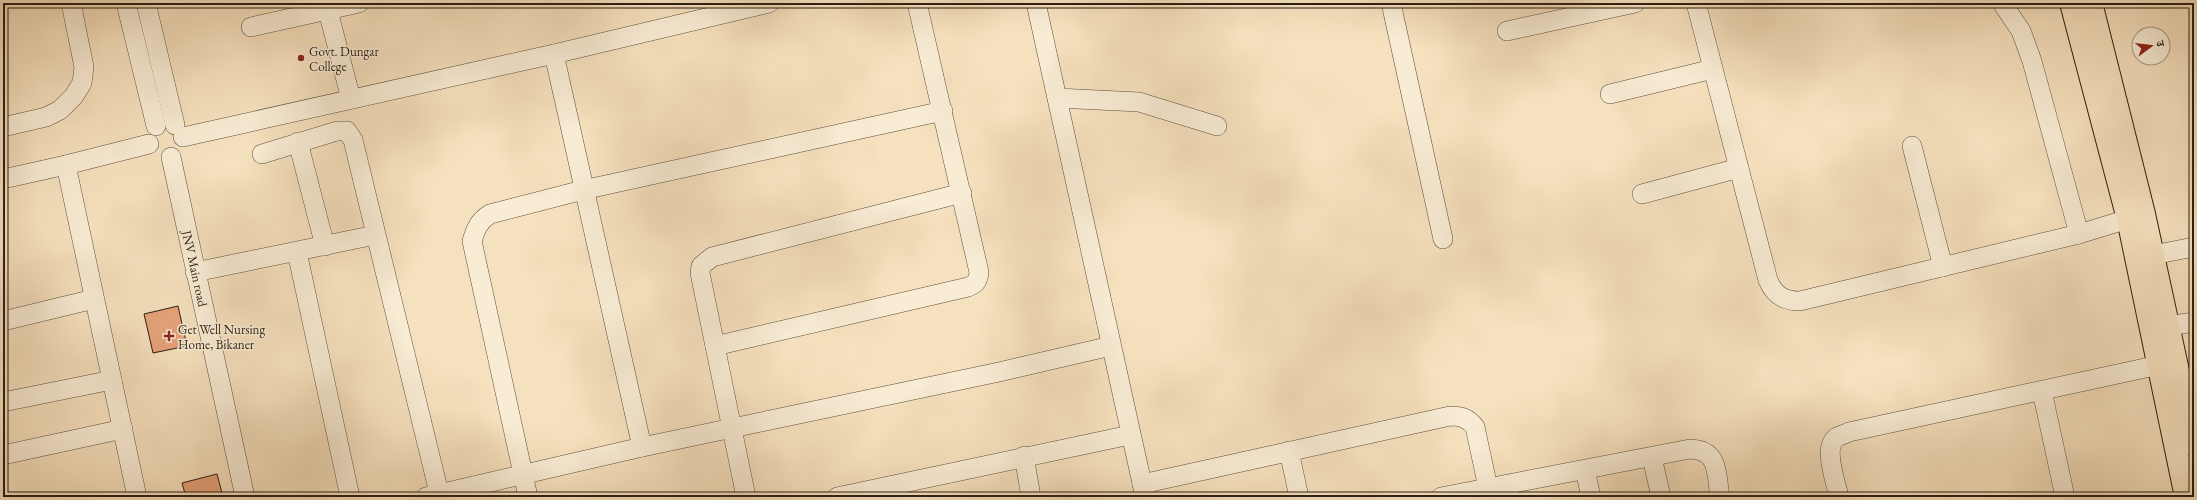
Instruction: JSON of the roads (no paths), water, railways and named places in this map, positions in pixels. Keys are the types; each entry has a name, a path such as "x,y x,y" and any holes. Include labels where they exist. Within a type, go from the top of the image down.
{"main road":[{"path":"2071,3 2168,364 2194,445"},
{"path":"2090,3 2144,214 2168,326 2168,364 2186,497"}],"street":[{"path":"3,127 46,117 74,96 82,83 84,67 71,3"},
{"path":"126,3 156,126"},
{"path":"146,3 179,131 181,149 171,157 158,155 150,144 151,131 156,126 169,123 179,131 346,100 554,54 769,3"},
{"path":"251,27 304,8 328,11 359,3"},
{"path":"715,346 974,284 978,279 979,272 962,193 917,3"},
{"path":"1036,3 1143,490 1289,451 1450,416 1461,416 1469,420 1475,427 1489,493"},
{"path":"1391,3 1443,239"},
{"path":"1507,31 1635,3"},
{"path":"1696,3 1768,280 1776,294 1785,300 1800,301 2080,234 2128,219"},
{"path":"2002,3 2021,31 2032,61 2080,234"},
{"path":"328,11 346,100 347,132 353,140 435,496 642,447 732,429 1111,346"},
{"path":"554,54 642,447"},
{"path":"1610,94 1713,69"},
{"path":"1057,98 1139,102 1217,126"},
{"path":"528,497 472,240 476,228 482,220 490,214 584,190 943,111"},
{"path":"262,154 337,131 347,132"},
{"path":"298,142 325,246"},
{"path":"3,179 150,144"},
{"path":"1912,146 1943,267"},
{"name":"JNV Main road","path":"171,157 245,497"},
{"path":"66,165 137,497"},
{"path":"1642,194 1739,168"},
{"path":"746,497 700,273 701,266 705,261 712,258 962,193"},
{"path":"195,272 375,235"},
{"path":"2153,255 2194,247"},
{"path":"297,252 350,497"},
{"path":"3,321 94,299"},
{"path":"2168,326 2194,322"},
{"path":"1839,497 1829,453 1832,443 1837,437 1849,432 2168,364"},
{"path":"3,402 112,380"},
{"path":"2042,391 2065,497"},
{"path":"3,455 123,429"},
{"path":"837,497 1024,456 1130,435"},
{"path":"1441,497 1489,493 1585,470 1690,449 1708,453 1714,462 1720,497"},
{"path":"1289,451 1299,497"},
{"path":"1024,456 1031,497"},
{"path":"1652,457 1661,497"},
{"path":"1585,470 1591,497"}],"place":[{"name":"Govt. Dungar College","path":"301,58"},
{"name":"Get Well Nursing Home, Bikaner","path":"169,336"}]}
